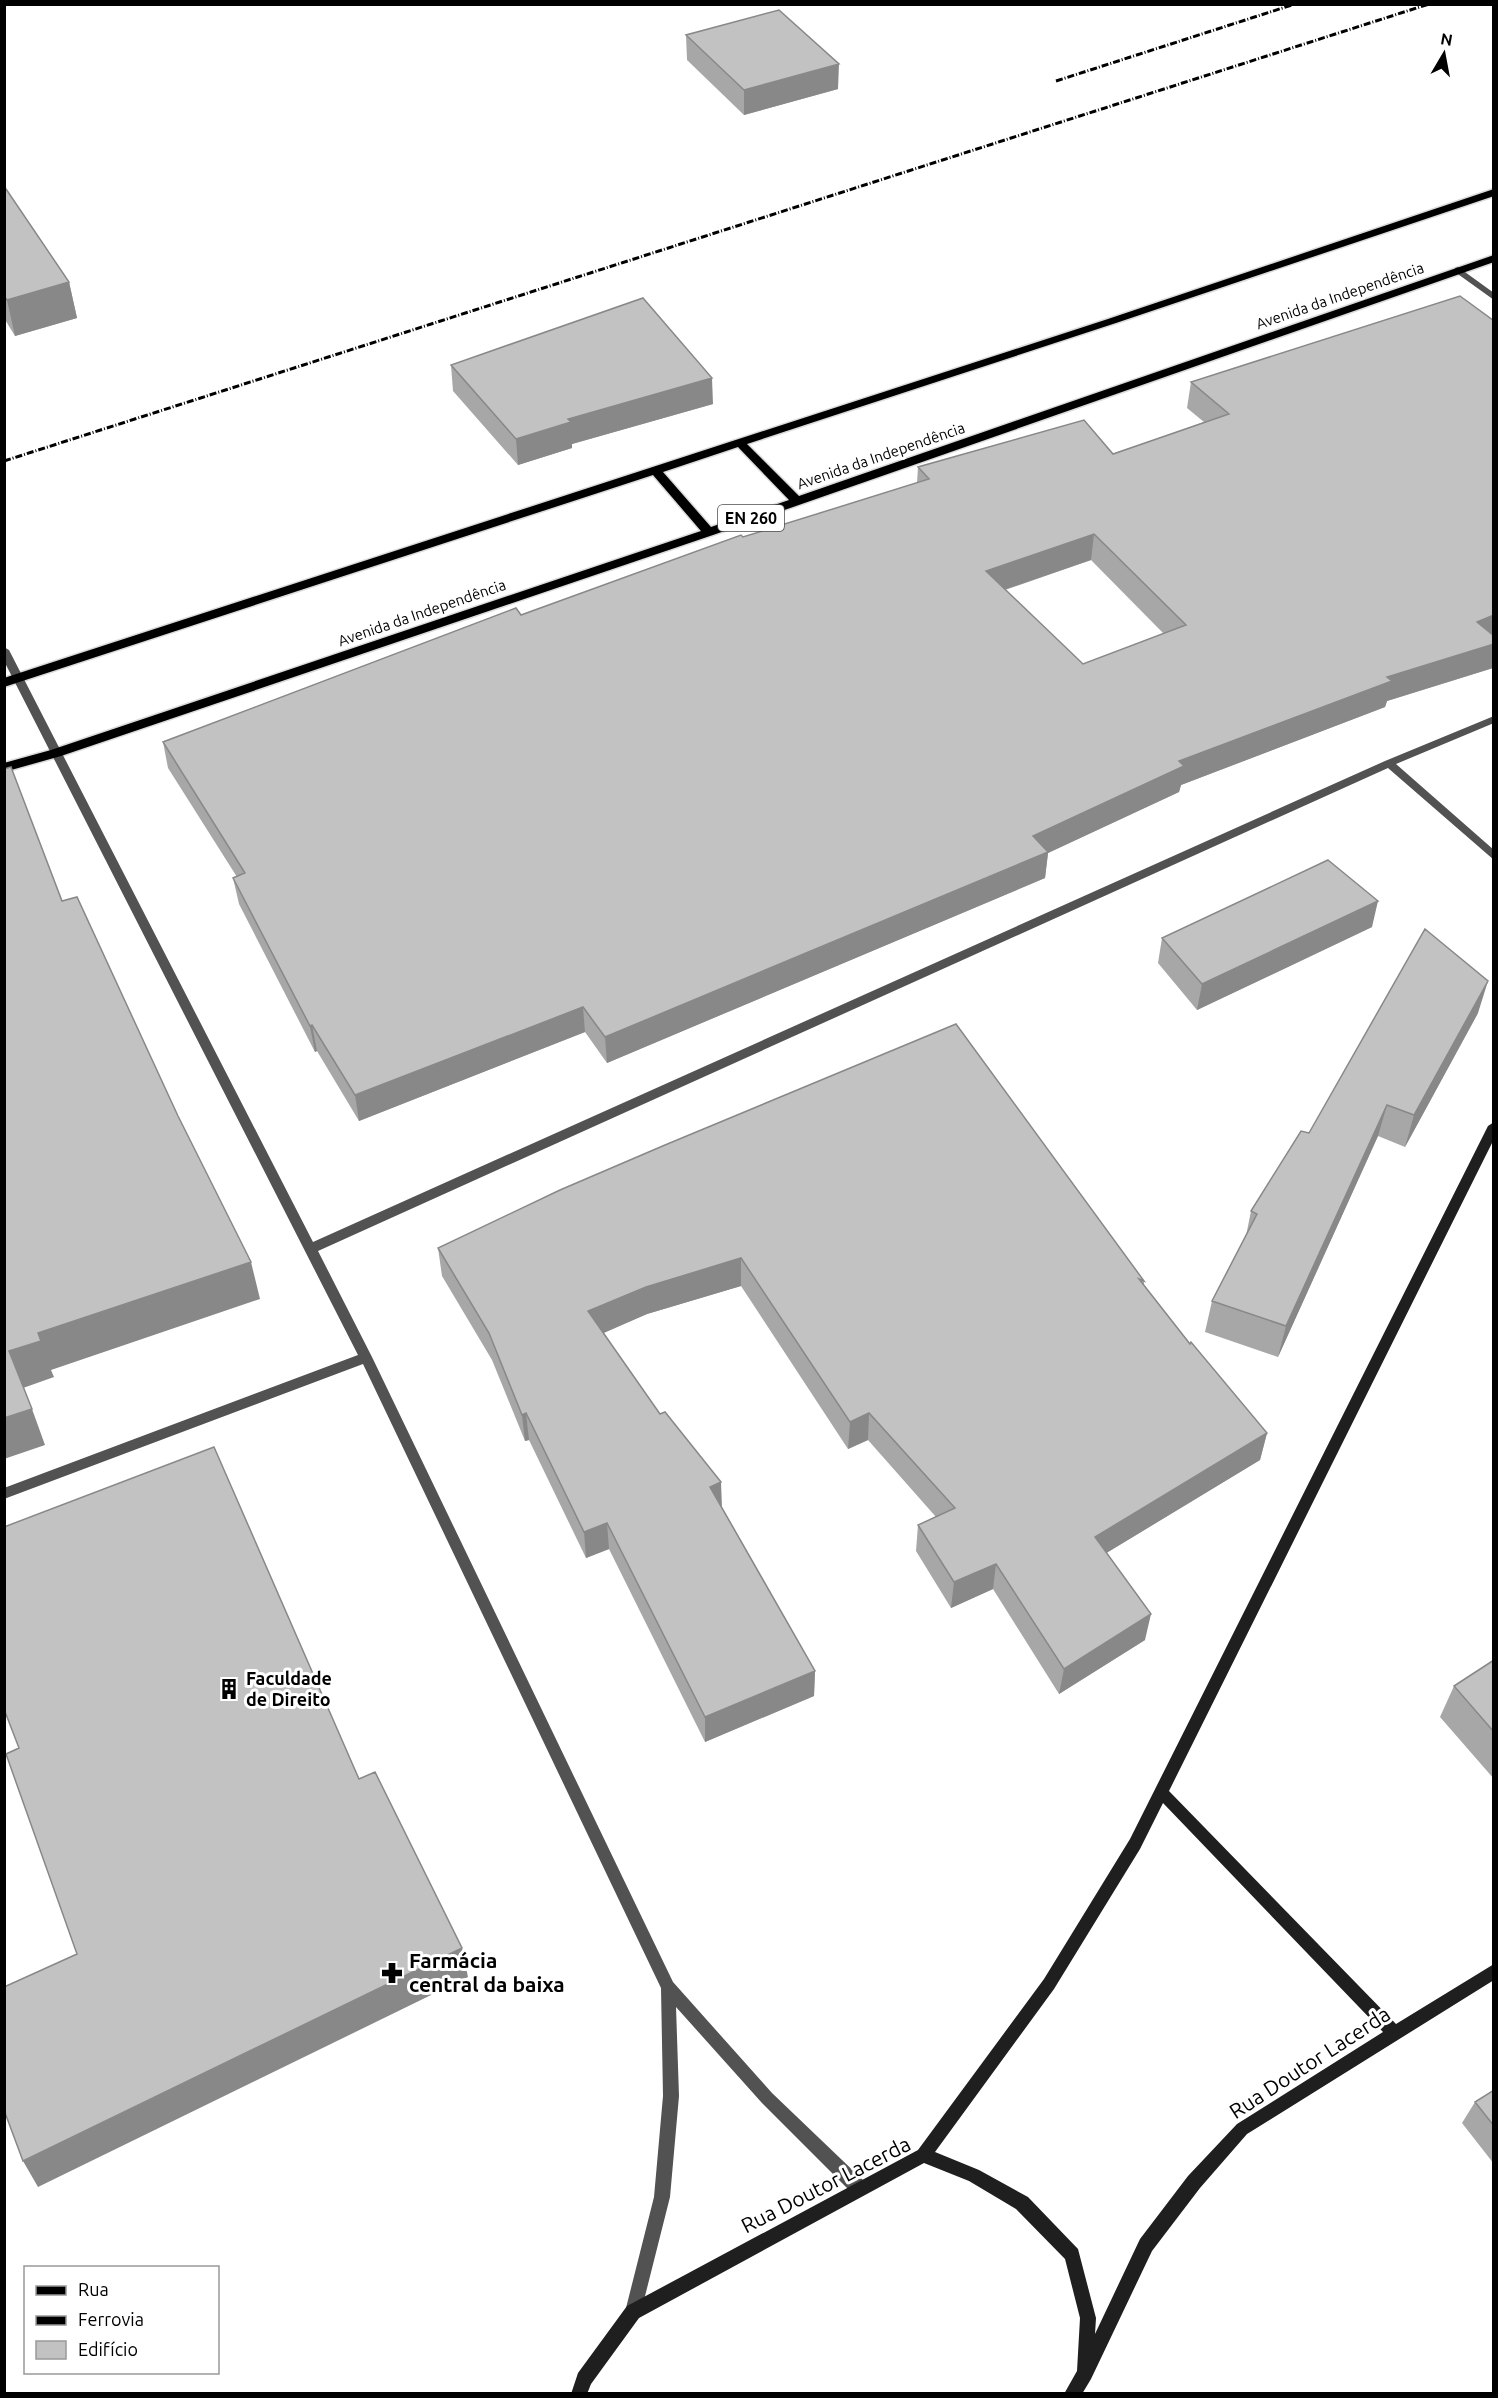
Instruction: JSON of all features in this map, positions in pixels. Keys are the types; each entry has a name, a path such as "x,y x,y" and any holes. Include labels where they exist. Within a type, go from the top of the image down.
{"main road":[{"path":"4,683 1112,321 1494,192"},
{"name":"Avenida da Independência","path":"4,768 56,753 709,532 1494,258"},
{"path":"739,441 797,501"},
{"path":"655,470 709,532"},
{"path":"923,2156 1049,1984 1135,1844 1494,1126"},
{"path":"1161,1792 1394,2033"},
{"name":"Rua Doutor Lacerda","path":"1072,2394 1085,2373 1146,2245 1194,2182 1242,2129 1494,1971"},
{"name":"Rua Doutor Lacerda","path":"579,2394 584,2379 633,2312 859,2188 923,2156 974,2175 1022,2203 1072,2254 1088,2318 1085,2373"}],"street":[{"path":"1458,270 1494,298"},
{"path":"4,650 366,1356 668,1987 767,2098 859,2188"},
{"path":"312,1248 1389,763 1494,719"},
{"path":"1389,763 1494,856"},
{"path":"4,1494 366,1356"},
{"path":"633,2312 662,2197 671,2096 668,1987"}],"building":[{"path":"779,10 839,64 744,90 686,35"},
{"path":"4,186 69,282 7,300 4,296"},
{"path":"1460,296 1494,321 1494,615 1477,622 1494,636 1494,644 1387,677 1392,681 1179,761 1184,766 1033,836 1048,852 605,1037 583,1007 355,1095 312,1025 310,1026 233,878 245,873 163,742 516,608 521,615 741,535 743,537 929,479 918,467 1084,420 1113,454 1229,414 1191,382","holes":["1094,534 1186,625 1083,664 986,571"]},
{"path":"643,298 712,378 568,419 571,422 516,439 451,365"},
{"path":"11,767 62,901 77,897 178,1116 251,1262 38,1333 41,1341 9,1351 32,1409 4,1418 4,769"},
{"path":"1328,860 1378,901 1202,984 1162,938"},
{"path":"1425,929 1488,981 1414,1115 1387,1105 1286,1326 1212,1301 1257,1214 1251,1211 1301,1131 1309,1133"},
{"path":"956,1024 1144,1281 1139,1279 1190,1344 1191,1342 1267,1433 1095,1537 1151,1614 1064,1669 996,1564 954,1582 918,1525 955,1508 869,1413 850,1422 741,1258 646,1287 588,1311 660,1414 665,1412 721,1482 710,1487 815,1671 705,1717 607,1523 584,1532 526,1413 522,1415 489,1333 438,1248 560,1190"},
{"path":"214,1447 359,1779 375,1772 462,1948 23,2161 4,2110 4,1987 77,1954 6,1754 19,1748 4,1709 4,1527"},
{"path":"1494,1660 1494,1732 1454,1686"},
{"path":"1494,2090 1494,2126 1475,2102"}],"railway":[{"path":"1056,81 1295,4"},
{"path":"4,461 1429,4"}],"place":[{"name":"Faculdade de Direito","path":"229,1689"},
{"name":"Farmácia central da baixa","path":"392,1973"}]}
